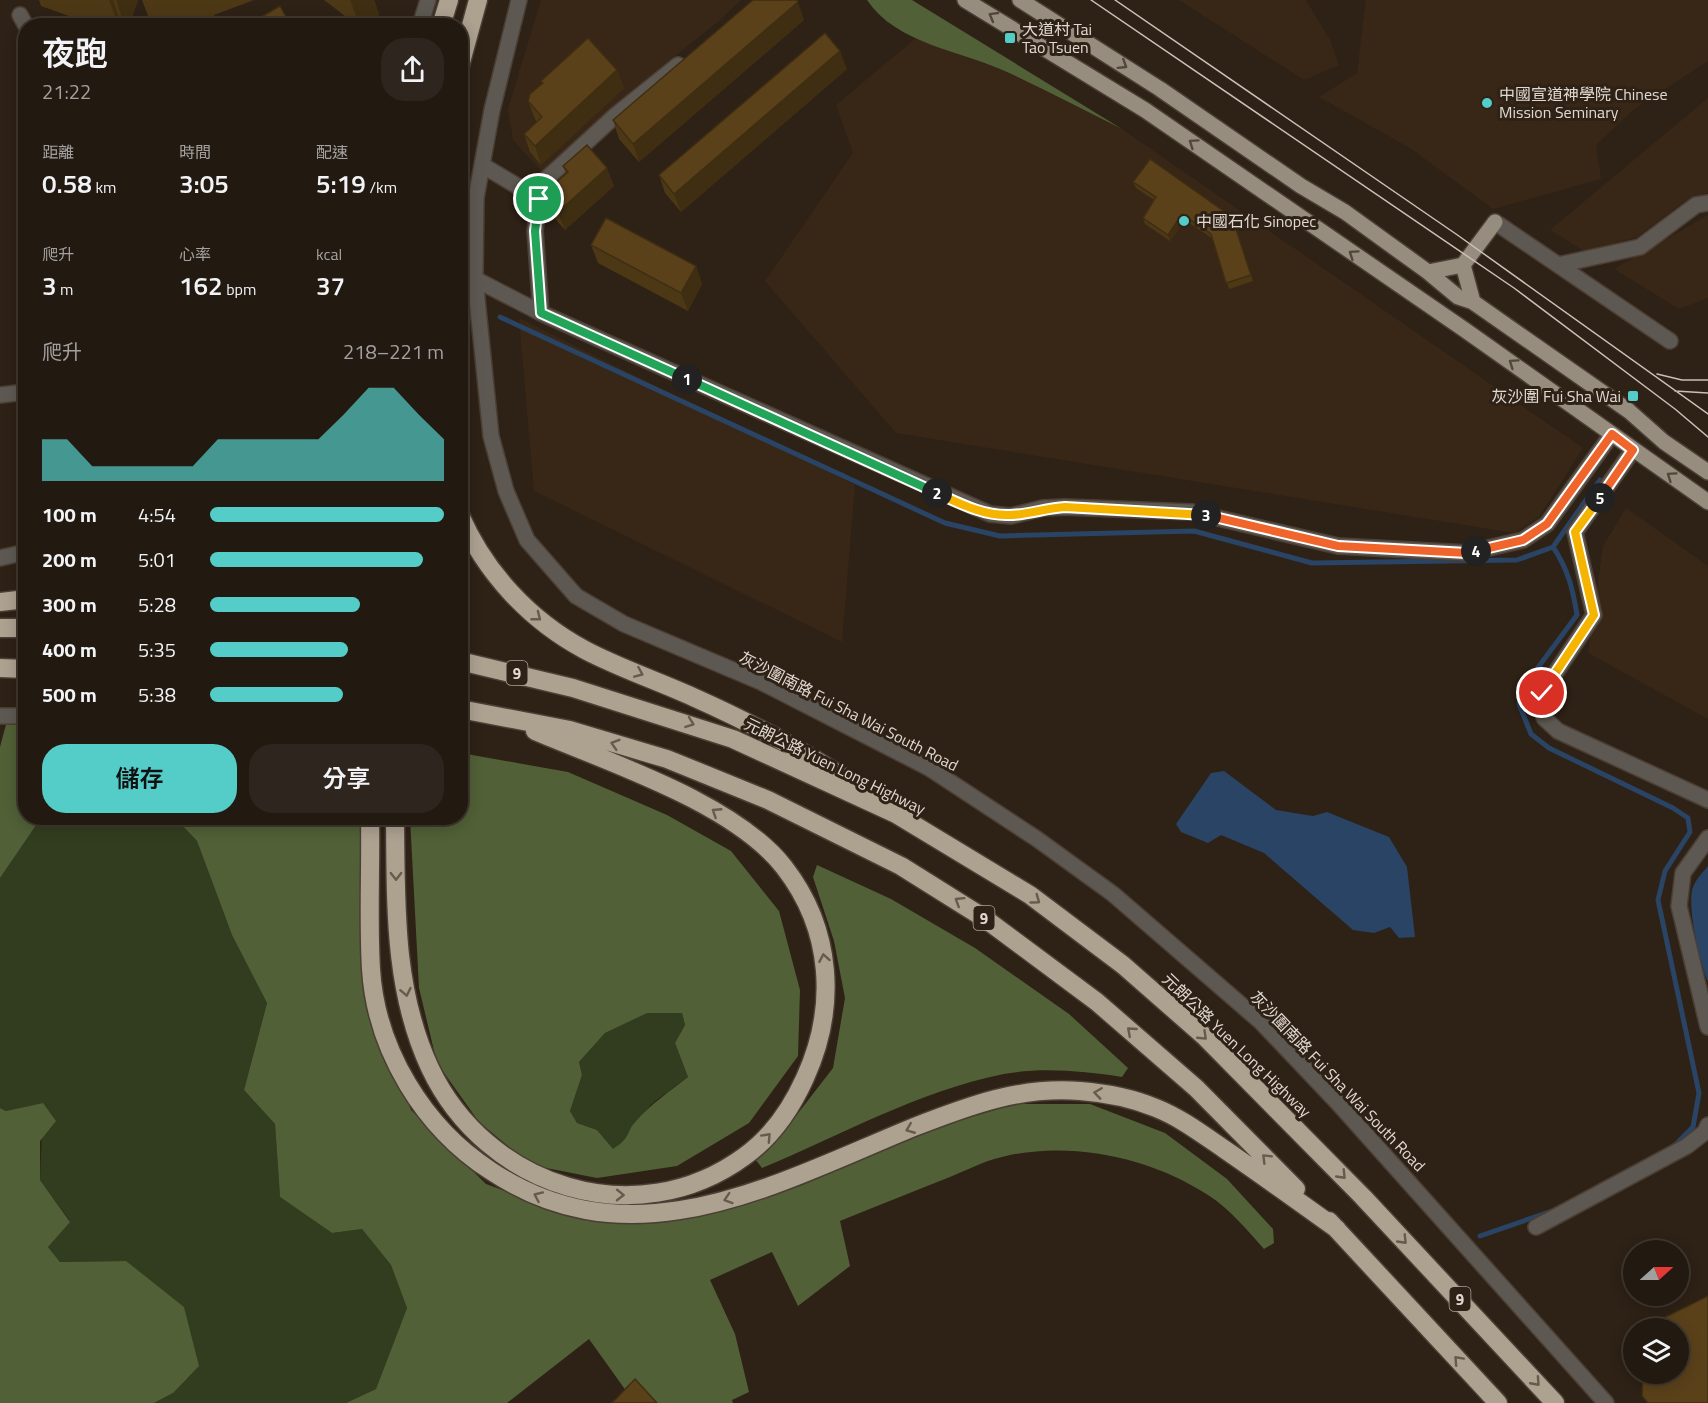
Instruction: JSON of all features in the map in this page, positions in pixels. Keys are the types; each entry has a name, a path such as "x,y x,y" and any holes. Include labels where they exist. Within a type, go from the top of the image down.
{"highway":[{"path":"443,18 449,0"},
{"path":"468,37 478,0"},
{"path":"468,532 496,576 526,608 555,631 585,650 705,702 792,745 896,814"},
{"path":"0,602 18,600"},
{"path":"0,628 18,628"},
{"name":"元朗公路 Yuen Long Highway","path":"468,663 573,688 733,738 896,814 1030,895 1123,965 1176,1010 1306,1138 1555,1403"},
{"path":"0,668 18,669"},
{"name":"9","path":"468,711 570,730 668,759 768,800 879,855 965,905 1039,957 1149,1046 1196,1088 1337,1229 1498,1403"},
{"path":"395,825 397,934 410,1011 429,1066 443,1093 463,1121 484,1142 510,1161 557,1184 624,1196 666,1191 708,1176 744,1158 763,1142 784,1118 800,1091 817,1051 824,1024 826,964 819,930 805,898 784,867 764,846 711,809 660,783 506,719"},
{"path":"370,825 371,971 378,1015 393,1057 414,1095 449,1138 474,1160 511,1184 551,1202 594,1213 638,1216 682,1212 724,1201 794,1176 972,1104 1024,1092 1077,1091 1130,1099 1178,1118 1337,1229"}],"main road":[{"path":"964,0 1145,110 1708,502"},
{"path":"1020,0 1160,89 1301,186 1345,212 1424,269 1458,297 1473,302 1629,411 1664,441 1708,472"},
{"path":"1424,269 1463,265 1495,222"},
{"path":"1463,265 1473,302"}],"street":[{"path":"423,18 429,0"},
{"name":"灰沙圍南路 Fui Sha Wai South Road","path":"519,0 492,110 476,198 475,279 491,436 506,491 527,540 576,596 624,624 760,682 929,768 1037,839 1113,894 1261,1022 1337,1102 1606,1403"},
{"path":"541,313 535,231 539,199 546,180 617,114 688,57"},
{"path":"482,165 539,199"},
{"path":"1558,265 1640,247 1696,205 1708,203"},
{"path":"1495,222 1670,341"},
{"path":"475,279 541,313 990,514 1011,516 1043,508 1065,507 1192,512 1338,546 1467,553 1523,540 1547,524 1612,434"},
{"path":"0,395 18,393"},
{"path":"1633,450 1575,532 1594,615 1542,693 1544,718 1558,731 1708,800"},
{"path":"0,558 18,554"},
{"path":"0,716 18,716"},
{"path":"1708,838 1683,873 1679,906 1708,1027"},
{"path":"1536,1227 1687,1146 1704,1132 1708,1125"}],"shaded area":[{"path":"541,0 741,0 720,20 630,92 542,172 513,140 508,109"},
{"path":"1179,0 1306,0 1330,40 1339,65 1304,80"},
{"name":"中國宣道神學院 Chinese Mission Seminary","path":"1366,0 1708,0 1708,61 1633,110 1596,145 1601,179 1493,209 1410,148 1319,97 1357,73"},
{"path":"916,38 1005,71 1122,129 1583,448 1539,517 1514,533 896,433 765,281 853,153 836,105"},
{"path":"1708,98 1708,193 1689,198 1637,237 1584,251 1550,230"},
{"path":"1708,215 1708,298 1679,309 1614,269"},
{"path":"519,318 855,485 842,642 534,491"},
{"path":"1626,508 1708,566 1708,719 1588,653 1603,546"}],"green space":[{"path":"867,0 912,0 1122,129 1007,72 912,37 879,15"},
{"path":"8,717 18,718 18,825 36,825 0,878 0,747"},
{"path":"468,754 568,772 667,815 731,851 779,911 800,990 798,1056 749,1123 677,1166 597,1178 531,1165 479,1122 437,1063 419,988 410,825 468,825","holes":["647,1013 682,1013 685,1025 675,1043 688,1077 648,1109 633,1125 623,1141 613,1149 597,1130 577,1123 570,1111 582,1075 579,1062 605,1033"]},
{"path":"36,825 182,825 197,841 232,935 267,1003 244,1090 275,1124 280,1197 332,1233 362,1229 391,1265 407,1308 376,1389 346,1403 154,1403 173,1393 126,1261 60,1262 48,1247 70,1221 40,1180 43,1103 6,1111 0,1108 0,878"},
{"path":"182,825 363,825 371,1001 411,1110 486,1184 554,1209 635,1214 719,1211 800,1186 931,1129 1015,1104 1090,1104 1165,1133 1227,1179 1273,1229 1274,1243 1264,1249 1224,1207 1208,1195 1161,1171 1108,1155 1054,1150 1028,1152 989,1161 840,1221 850,1266 798,1306 772,1252 710,1280 735,1334 749,1392 732,1400 733,1403 651,1403 629,1395 589,1339 507,1403 346,1403 376,1389 407,1308 391,1265 362,1229 332,1233 280,1197 275,1124 244,1090 267,1003 232,935 197,841"},
{"path":"817,865 891,899 975,948 1069,1014 1128,1068 1122,1077 1048,1070 1004,1074 972,1082 941,1091 881,1115 762,1168 755,1159 792,1121 833,1068 845,998 834,941 813,877"},
{"path":"647,1012 682,1013 685,1025 675,1043 688,1077 654,1102 634,1123 628,1138 613,1150 597,1130 577,1123 570,1111 582,1075 579,1062 605,1033"},
{"path":"43,1103 56,1121 40,1141 40,1180 70,1222 48,1247 60,1262 126,1261 184,1307 199,1366 173,1393 154,1403 0,1403 0,1108 6,1111"}],"water":[{"path":"1224,771 1276,810 1313,816 1327,812 1389,837 1407,867 1415,937 1399,938 1390,927 1374,933 1353,930 1264,853 1221,835 1208,843 1181,832 1176,824 1211,773"},
{"path":"1708,866 1708,981 1698,948 1691,904 1694,885"}],"building":[{"path":"753,0 797,0 798,2 633,144 613,120"},
{"path":"280,6 287,18 259,18"},
{"path":"825,33 840,51 674,194 659,175"},
{"path":"588,38 617,70 535,146 524,134 542,117 528,101 530,94"},
{"path":"587,145 607,168 558,212 543,194 568,172 563,166"},
{"path":"1150,159 1232,217 1251,275 1226,283 1211,234 1182,214 1168,235 1143,218 1156,197 1133,182"},
{"path":"606,218 696,266 681,293 591,245"},
{"path":"1708,1296 1708,1403 1648,1403 1642,1396 1643,1384 1689,1384 1689,1318 1663,1318"},
{"path":"635,1379 657,1403 612,1403"}],"waterway":[{"path":"500,317 945,523 1000,536 1194,531 1312,563 1517,560 1553,547 1600,480"},
{"path":"1553,547 1563,563 1577,615 1525,685 1519,704 1531,734 1549,748 1673,808 1688,818 1690,832 1665,871 1658,900 1699,1093 1693,1127 1674,1146"},
{"path":"1480,1236 1552,1211"}],"tram line":[{"path":"1091,0 1514,288 1675,409 1708,437"},
{"path":"1115,0 1456,234 1708,414"},
{"path":"1657,374 1682,380 1708,380"},
{"path":"1675,391 1708,393"}],"place":[{"name":"大道村 Tai Tao Tsuen","path":"1010,38"},
{"name":"中國宣道神學院 Chinese Mission Seminary","path":"1487,103"},
{"name":"中國石化 Sinopec","path":"1184,221"},
{"name":"灰沙圍 Fui Sha Wai","path":"1633,396"}],"route":[{"path":"539,199 535,231 541,313 952,499 990,514 1011,516 1043,508 1065,507 1192,512 1271,528 1338,546 1467,553 1523,540 1547,524 1612,434 1633,450 1575,532 1594,615 1542,693"}]}
